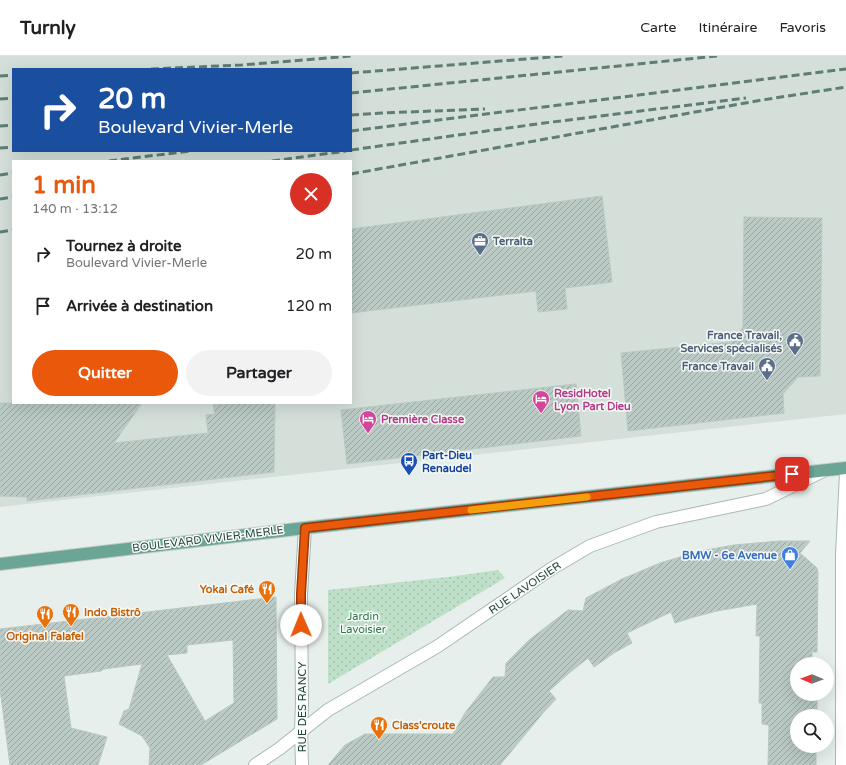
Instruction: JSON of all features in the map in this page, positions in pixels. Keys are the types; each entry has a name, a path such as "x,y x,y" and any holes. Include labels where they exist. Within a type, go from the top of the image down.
{"main road":[{"name":"BOULEVARD VIVIER-MERLE","path":"0,564 305,528 846,468"}],"street":[{"name":"RUE LAVOISIER","path":"255,765 279,749 328,710 438,646 551,569 590,546 656,522 766,499 823,471"},
{"path":"842,765 842,555 846,473"},
{"name":"RUE DES RANCY","path":"302,765 301,594 305,528"}],"shaded area":[{"path":"0,56 846,56 846,414 0,507"}],"green space":[{"name":"Jardin Lavoisier","path":"498,570 505,578 328,684 328,590"}],"building":[{"name":"Terralta","path":"602,196 612,282 565,288 567,309 538,312 536,291 352,313 352,229"},
{"path":"744,217 822,218 820,376 798,377 783,394 784,413 628,431 621,353 731,342 743,327"},
{"path":"576,384 581,436 347,464 341,410"},
{"path":"0,403 141,404 114,443 208,433 206,415 215,414 213,405 275,404 274,472 27,501 27,497 0,496"},
{"path":"779,541 810,541 800,553 817,568 818,573 817,652 812,652 812,657 790,657 790,701 817,701 817,709 790,709 790,753 816,753 816,765 768,765 769,725 762,724 762,703 759,703 760,636 756,636 757,604 717,611 675,623 671,612 627,633 632,643 594,667 588,658 549,691 556,699 500,765 328,765 345,745 365,734 453,734 465,713 493,677 505,677 506,663 529,640 568,610 583,611 586,598 622,579 660,563 700,551 734,545"},
{"path":"276,597 277,719 201,765 149,765 150,748 142,736 119,724 124,711 129,709 142,664 104,669 101,671 64,676 71,728 107,737 98,765 10,765 0,689 0,629","holes":["233,640 234,703 205,721 167,655 187,653 187,645"]}],"railway":[{"path":"174,68 242,65 351,56"},
{"path":"352,73 563,56"},
{"path":"352,93 717,56"},
{"path":"352,131 846,69"},
{"path":"0,76 12,75"},
{"path":"352,174 762,100 846,87"},
{"path":"0,99 12,98"},
{"path":"352,150 544,123 746,98"},
{"path":"352,115 485,109"},
{"path":"0,126 12,125"},
{"path":"0,148 12,147"},
{"path":"117,160 182,152"},
{"path":"279,160 339,152"},
{"path":"0,175 12,173"},
{"path":"0,199 12,197"},
{"path":"0,232 12,230"}],"slow traffic":[{"path":"471,510 587,497"}],"place":[{"name":"Terralta","path":"480,256"},
{"name":"France Travail, Services spécialisés","path":"795,356"},
{"name":"France Travail","path":"767,381"},
{"name":"ResidHotel Lyon Part Dieu","path":"541,414"},
{"name":"Première Classe","path":"368,434"},
{"name":"Part-Dieu Renaudel","path":"409,476"},
{"name":"BMW - 6e Avenue","path":"790,570"},
{"name":"Yokai Café","path":"267,604"},
{"name":"Indo Bistrô","path":"71,627"},
{"name":"Original Falafel","path":"45,629"},
{"name":"Class'croute","path":"379,740"}],"route":[{"path":"301,625 301,594 305,528 792,474"}]}
